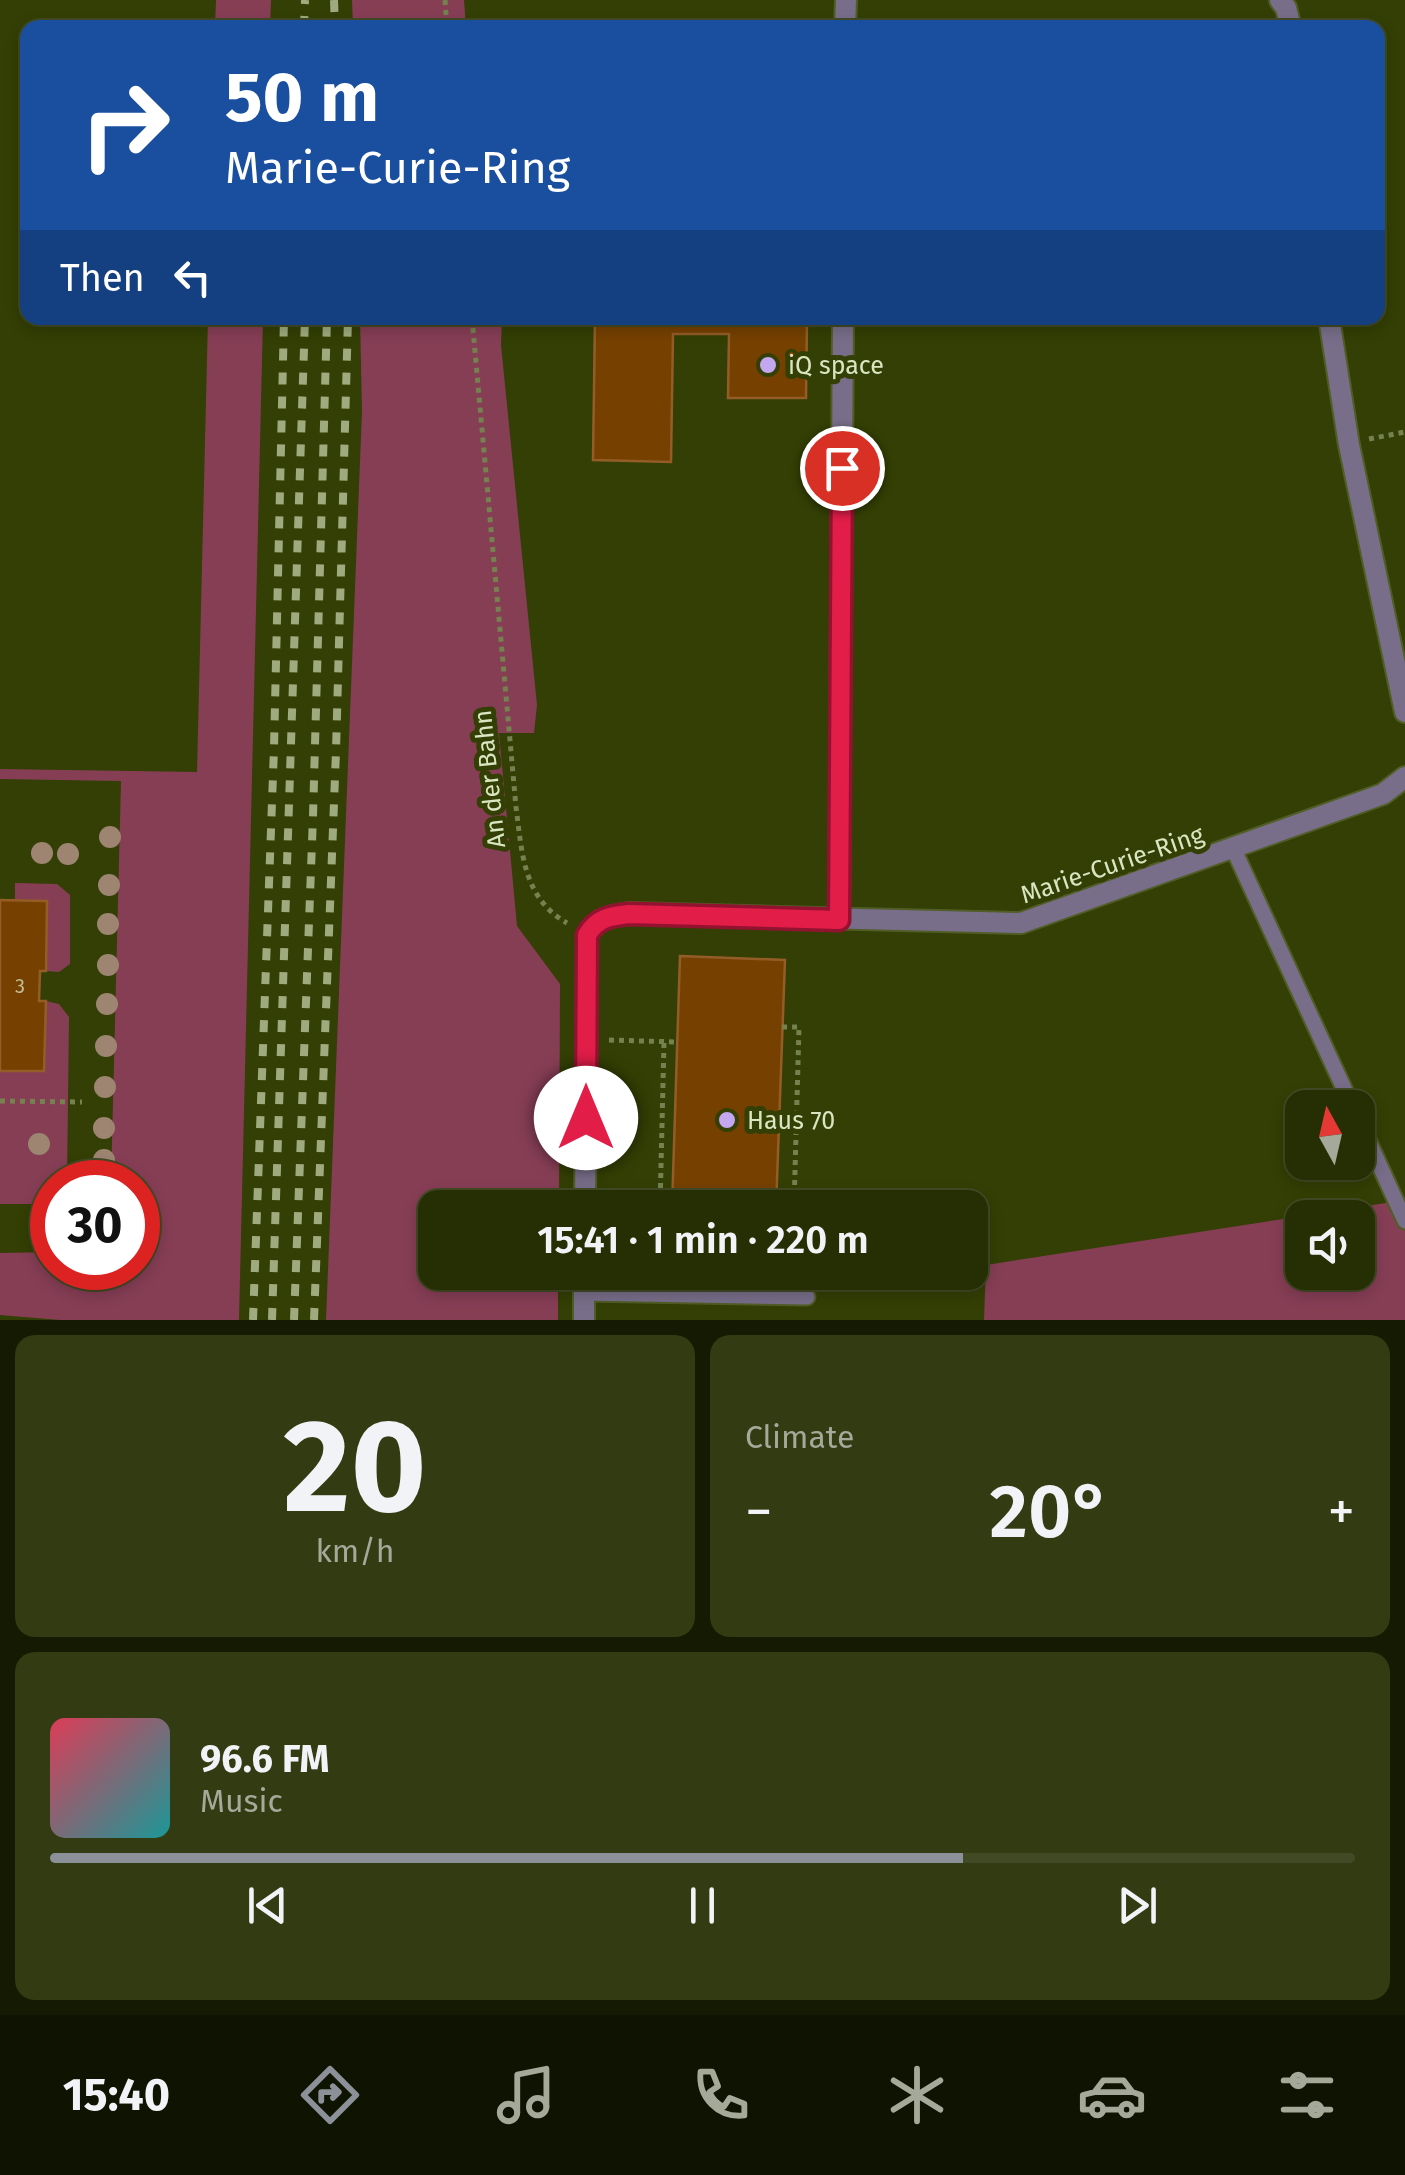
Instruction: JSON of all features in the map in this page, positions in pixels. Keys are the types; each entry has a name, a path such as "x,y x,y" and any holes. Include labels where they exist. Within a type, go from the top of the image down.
{"street":[{"path":"839,920 844,325"},
{"path":"1330,325 1349,444 1405,712"},
{"name":"Marie-Curie-Ring","path":"587,935 593,924 607,916 629,914 1021,923 1384,794 1405,777"},
{"path":"585,1190 587,935"},
{"path":"584,1290 584,1320"}],"lane":[{"path":"1234,848 1345,1090"},
{"path":"1375,1155 1405,1221"},
{"path":"696,1290 807,1298"}],"path":[{"name":"An der Bahn","path":"473,325 514,787 525,870 533,891 549,912 587,935"},
{"path":"1349,444 1405,432"},
{"path":"782,1026 799,1027 794,1190"},
{"path":"586,1040 678,1042"},
{"path":"660,1190 664,1042"},
{"path":"0,1101 82,1102"}],"shaded area":[{"path":"216,0 271,0 270,20 215,20"},
{"path":"352,0 464,0 465,20 353,20"},
{"path":"208,325 263,325 239,1320 60,1320 0,1315 0,1253 30,1252 30,1290 160,1290 160,1160 112,1160 121,781 0,779 0,769 197,772"},
{"path":"360,325 502,325 537,705 534,733 499,733 517,926 560,984 559,1190 418,1190 418,1290 558,1290 558,1320 326,1320 362,411"},
{"path":"15,883 57,884 70,895 70,964 59,972 46,971 47,901 15,900"},
{"path":"46,1001 59,1004 69,1017 67,1160 30,1160 30,1204 0,1204 0,1071 44,1071"},
{"path":"1405,1200 1405,1320 984,1320 988,1265 1285,1219 1285,1290 1375,1290 1375,1205"}],"building":[{"name":"iQ space","path":"595,325 807,325 806,398 728,398 729,334 673,334 671,462 593,460"},
{"path":"0,900 47,901 46,971 40,971 39,1001 46,1001 44,1071 0,1071"},
{"name":"Haus 70","path":"680,956 785,960 777,1190 673,1190"}],"railway":[{"path":"304,20 305,0"},
{"path":"334,0 335,20"},
{"path":"253,1320 274,748 284,325"},
{"path":"272,1320 305,325"},
{"path":"294,1320 327,325"},
{"path":"314,1320 348,325"}],"place":[{"name":"iQ space","path":"768,365"},
{"name":"Haus 70","path":"727,1120"}],"route":[{"path":"586,1118 587,935 593,924 607,916 629,914 839,920 842,468"}]}
